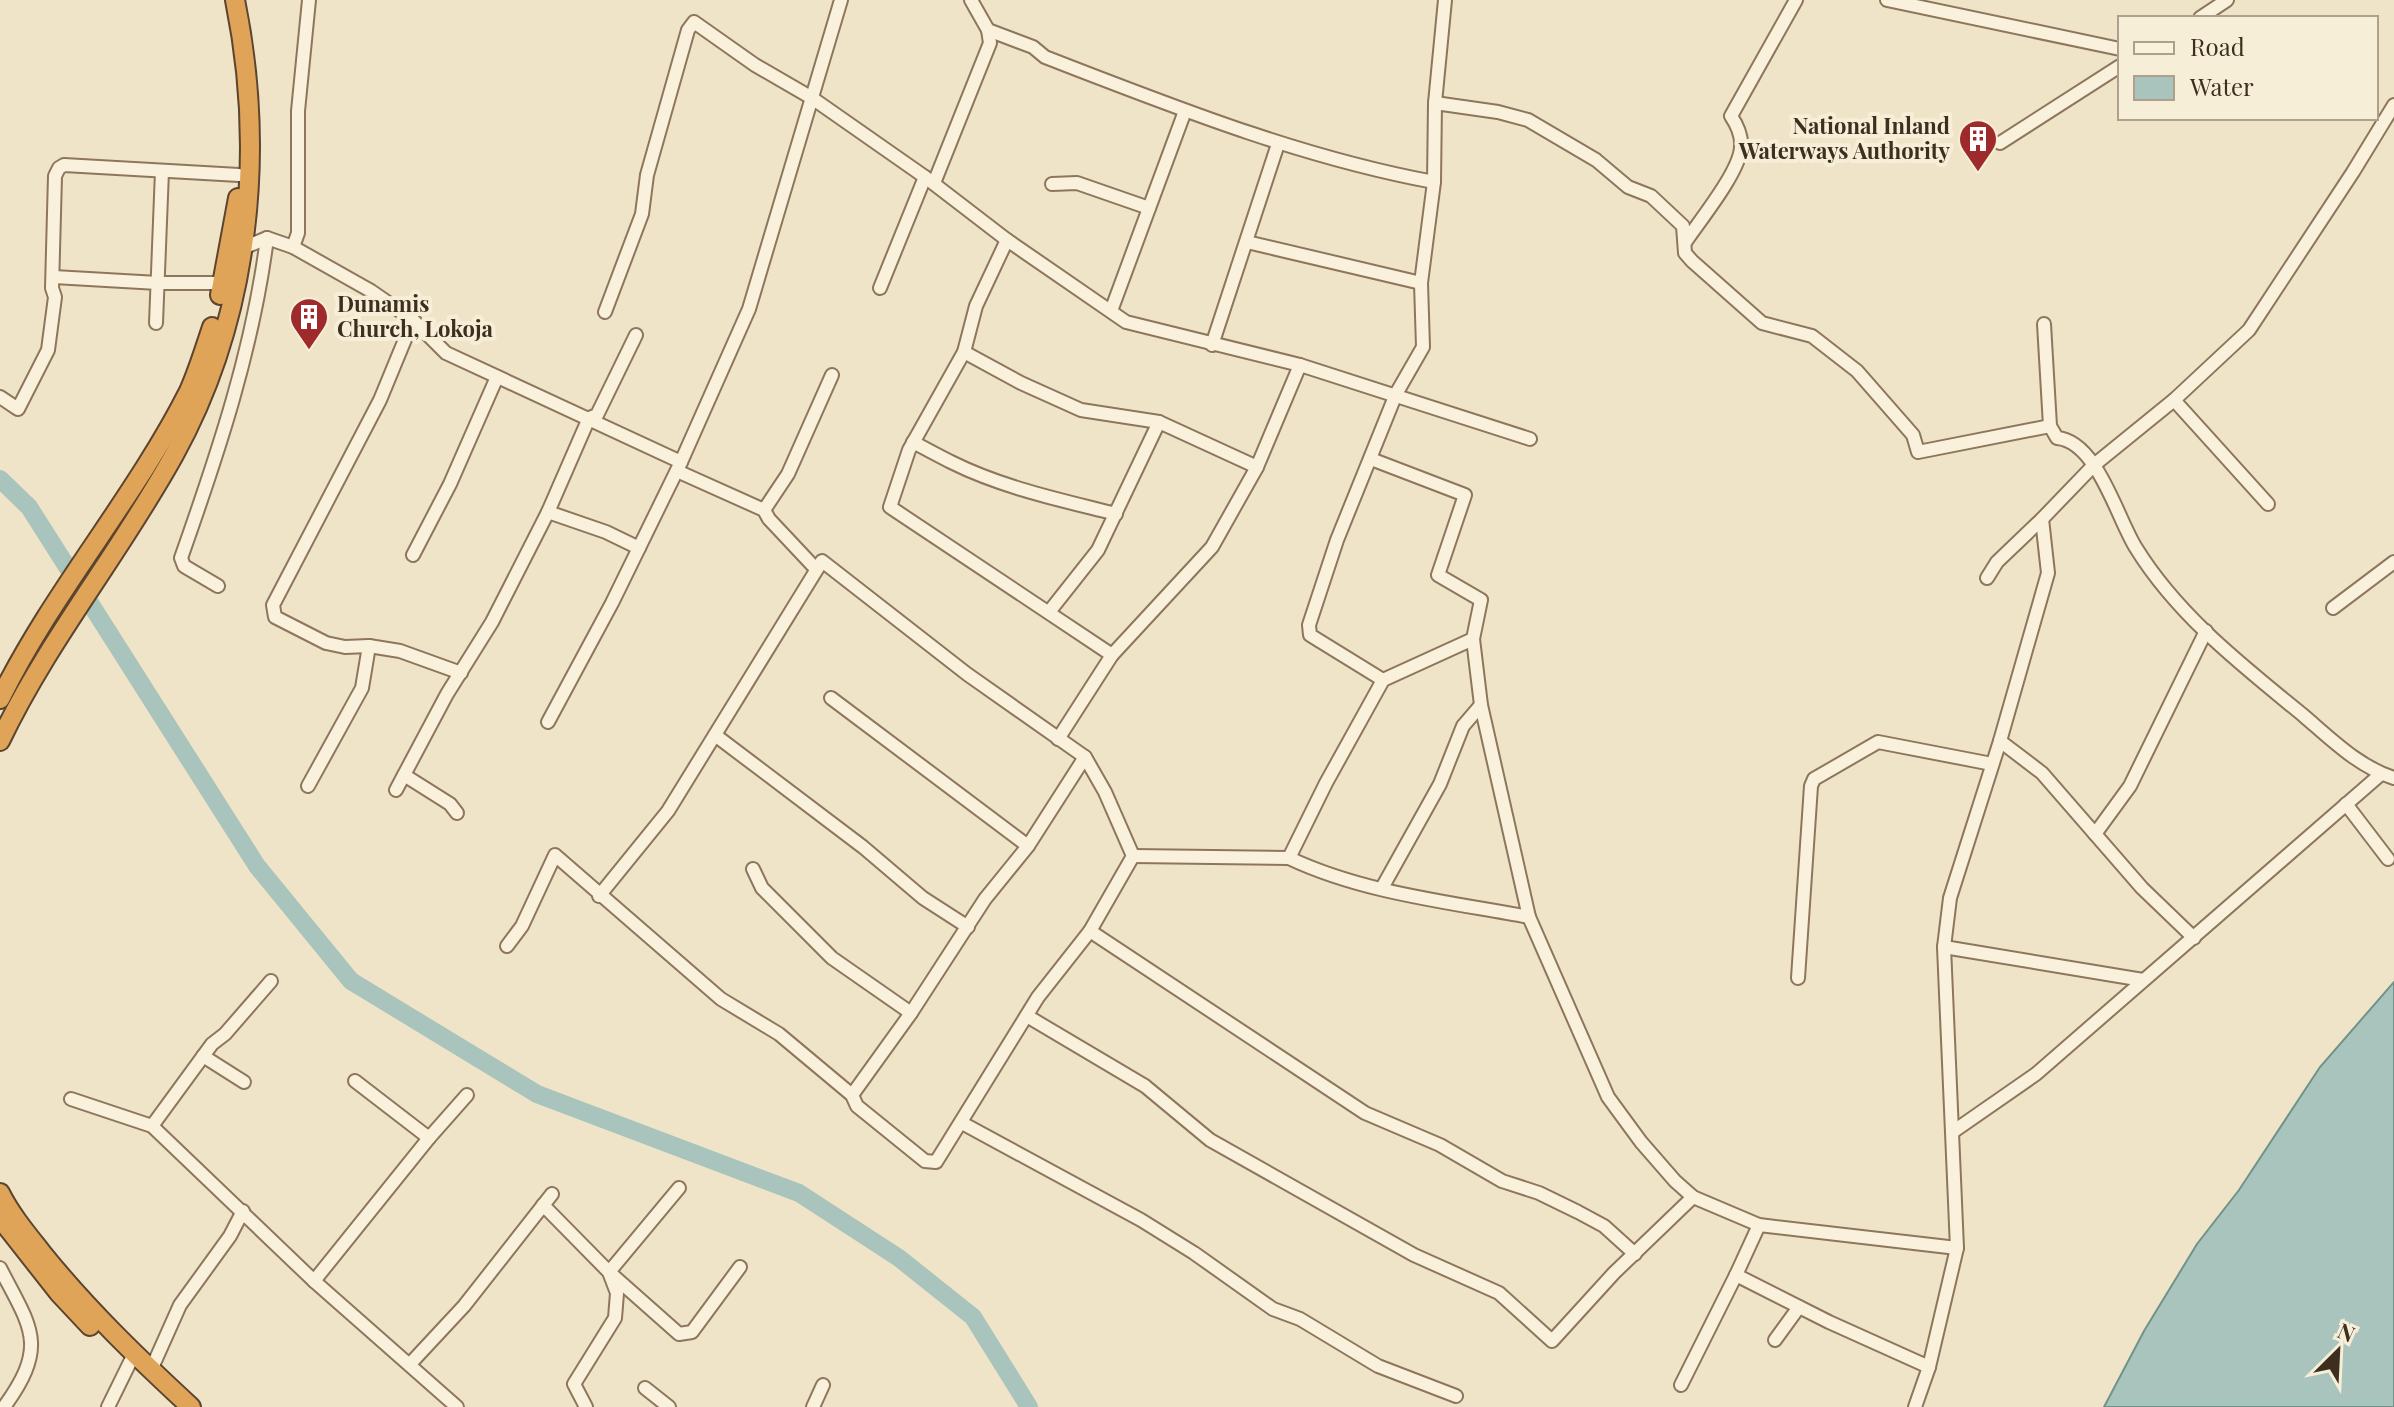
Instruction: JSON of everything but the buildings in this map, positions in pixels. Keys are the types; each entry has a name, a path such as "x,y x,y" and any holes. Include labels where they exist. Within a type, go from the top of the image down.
{"highway":[{"path":"0,699 112,514 156,448 189,389 216,314 239,175 237,97 229,2"},
{"path":"0,741 47,657 176,452 201,397 227,319 243,248 252,163 249,98 229,2"},
{"path":"0,1193 19,1223 67,1283 173,1407"},
{"path":"0,1218 59,1293 131,1359 151,1370 191,1407"}],"street":[{"path":"293,247 298,233 298,111 309,0"},
{"path":"548,722 679,467 749,309 841,0"},
{"path":"880,288 990,43 988,30 971,0"},
{"path":"1383,680 1310,635 1309,625 1337,540 1396,394 1423,347 1421,283 1434,182 1435,103 1445,0"},
{"path":"1686,241 1726,184 1741,148 1738,127 1731,116 1796,0"},
{"path":"1887,0 2118,49"},
{"path":"2203,16 2227,0"},
{"path":"605,312 638,226 647,175 688,30 694,22 755,65 812,98 1126,322 1300,365 1530,439"},
{"path":"988,30 1033,47 1045,57 1278,144 1383,173 1434,182"},
{"path":"2000,143 2118,67"},
{"path":"1435,103 1498,112 1528,120 1596,160 1628,187 1651,196 1683,226 1685,253 1692,261 1762,323 1812,336 1857,371 1913,435 1918,452 2050,426"},
{"path":"1987,578 1997,562 2094,465 2174,400 2249,330 2394,105"},
{"path":"1111,311 1185,111"},
{"path":"1212,345 1278,144"},
{"path":"0,397 18,409 48,350 55,297 52,288 55,176 59,168 64,165 239,175"},
{"path":"156,323 162,171"},
{"path":"1052,184 1077,183 1149,208"},
{"path":"218,586 184,566 181,558 222,440 250,343 267,238"},
{"path":"243,248 267,238 293,247 371,291 413,320 446,353 589,418 764,510 816,569"},
{"path":"1007,240 976,306 964,352 913,442 890,507 1112,655"},
{"path":"1247,242 1421,283"},
{"path":"54,277 223,283"},
{"path":"413,320 380,400 273,605 275,617 326,643 345,647 369,646 411,654 461,673"},
{"path":"1954,1131 2036,1074 2346,804 2388,776 2358,761 2336,743 2245,668 2173,600 2134,546 2094,465 2067,439 2057,438 2050,426 2044,324"},
{"path":"396,790 492,622 548,512 589,418 597,415 636,335"},
{"path":"964,352 1021,383 1081,410 1159,422 1257,467"},
{"path":"1058,739 1112,655 1212,547 1257,467 1300,365"},
{"path":"764,510 788,474 832,375"},
{"path":"413,555 450,484 497,377"},
{"path":"2174,400 2268,504"},
{"path":"1049,612 1098,550 1159,422"},
{"path":"913,442 950,462 995,480 1041,496 1116,514"},
{"path":"1371,459 1465,495 1438,575 1481,600 1473,639 1481,705 1529,917 1608,1097 1649,1152 1693,1197 1759,1225 1957,1248"},
{"path":"548,512 606,532 639,548"},
{"path":"1915,1407 1929,1367 1957,1248 1944,947 1950,898 2000,741 2048,573 2042,519"},
{"path":"599,896 668,811 822,561 967,674 1085,757 1105,792 1133,856"},
{"path":"2333,608 2394,562"},
{"path":"2095,834 2130,786 2206,631"},
{"path":"1289,858 1383,680 1473,639"},
{"path":"308,786 362,688 369,646"},
{"path":"831,698 1028,846"},
{"path":"1382,888 1440,784 1463,726 1481,705"},
{"path":"715,735 863,847 923,898 968,927"},
{"path":"2000,741 2042,773 2142,888 2194,938"},
{"path":"1798,978 1811,786 1814,779 1878,742 1992,764"},
{"path":"852,1095 911,1013 985,899 1028,846 1085,757"},
{"path":"404,775 450,804 457,813"},
{"path":"2346,804 2388,859"},
{"path":"507,946 522,926 555,855 721,999 779,1034 852,1095 857,1106 925,1161 936,1162 1038,997 1090,931 1133,856"},
{"path":"1133,856 1289,858 1312,869 1382,888 1529,917"},
{"path":"753,869 762,888 832,958 911,1013"},
{"path":"1090,931 1365,1113 1440,1145 1502,1181 1539,1193 1578,1212 1604,1226 1635,1254"},
{"path":"1944,947 2143,980"},
{"path":"152,1126 203,1056 271,981"},
{"path":"1027,1016 1145,1086 1210,1140 1414,1255 1499,1293 1552,1341 1614,1273 1693,1197"},
{"path":"203,1056 244,1082"},
{"path":"355,1081 429,1138"},
{"path":"314,1281 467,1095"},
{"path":"71,1099 152,1126 314,1281 457,1407"},
{"path":"962,1123 1141,1220 1273,1309 1300,1319 1378,1366 1456,1396"},
{"path":"609,1272 679,1188"},
{"path":"410,1364 464,1306 552,1194"},
{"path":"543,1205 609,1272 679,1334 692,1332 740,1267"},
{"path":"151,1370 180,1305 230,1236 243,1211"},
{"path":"1681,1385 1759,1225"},
{"path":"0,1268 30,1326 32,1339 30,1359 8,1406"},
{"path":"586,1407 574,1384 615,1318 617,1293 609,1272"},
{"path":"1736,1275 1929,1367"},
{"path":"1775,1340 1799,1307"},
{"path":"108,1407 131,1359"},
{"path":"813,1407 823,1385"},
{"path":"645,1388 669,1407"}],"water":[{"path":"2394,982 2394,1407 2104,1407 2144,1331 2197,1244 2239,1190 2320,1067"}],"waterway":[{"path":"0,479 29,507 257,866 351,981 537,1094 799,1193 899,1258 973,1317 1029,1407"}],"place":[{"name":"National Inland Waterways Authority","path":"1978,173"},
{"name":"Dunamis Church, Lokoja","path":"309,351"}]}
